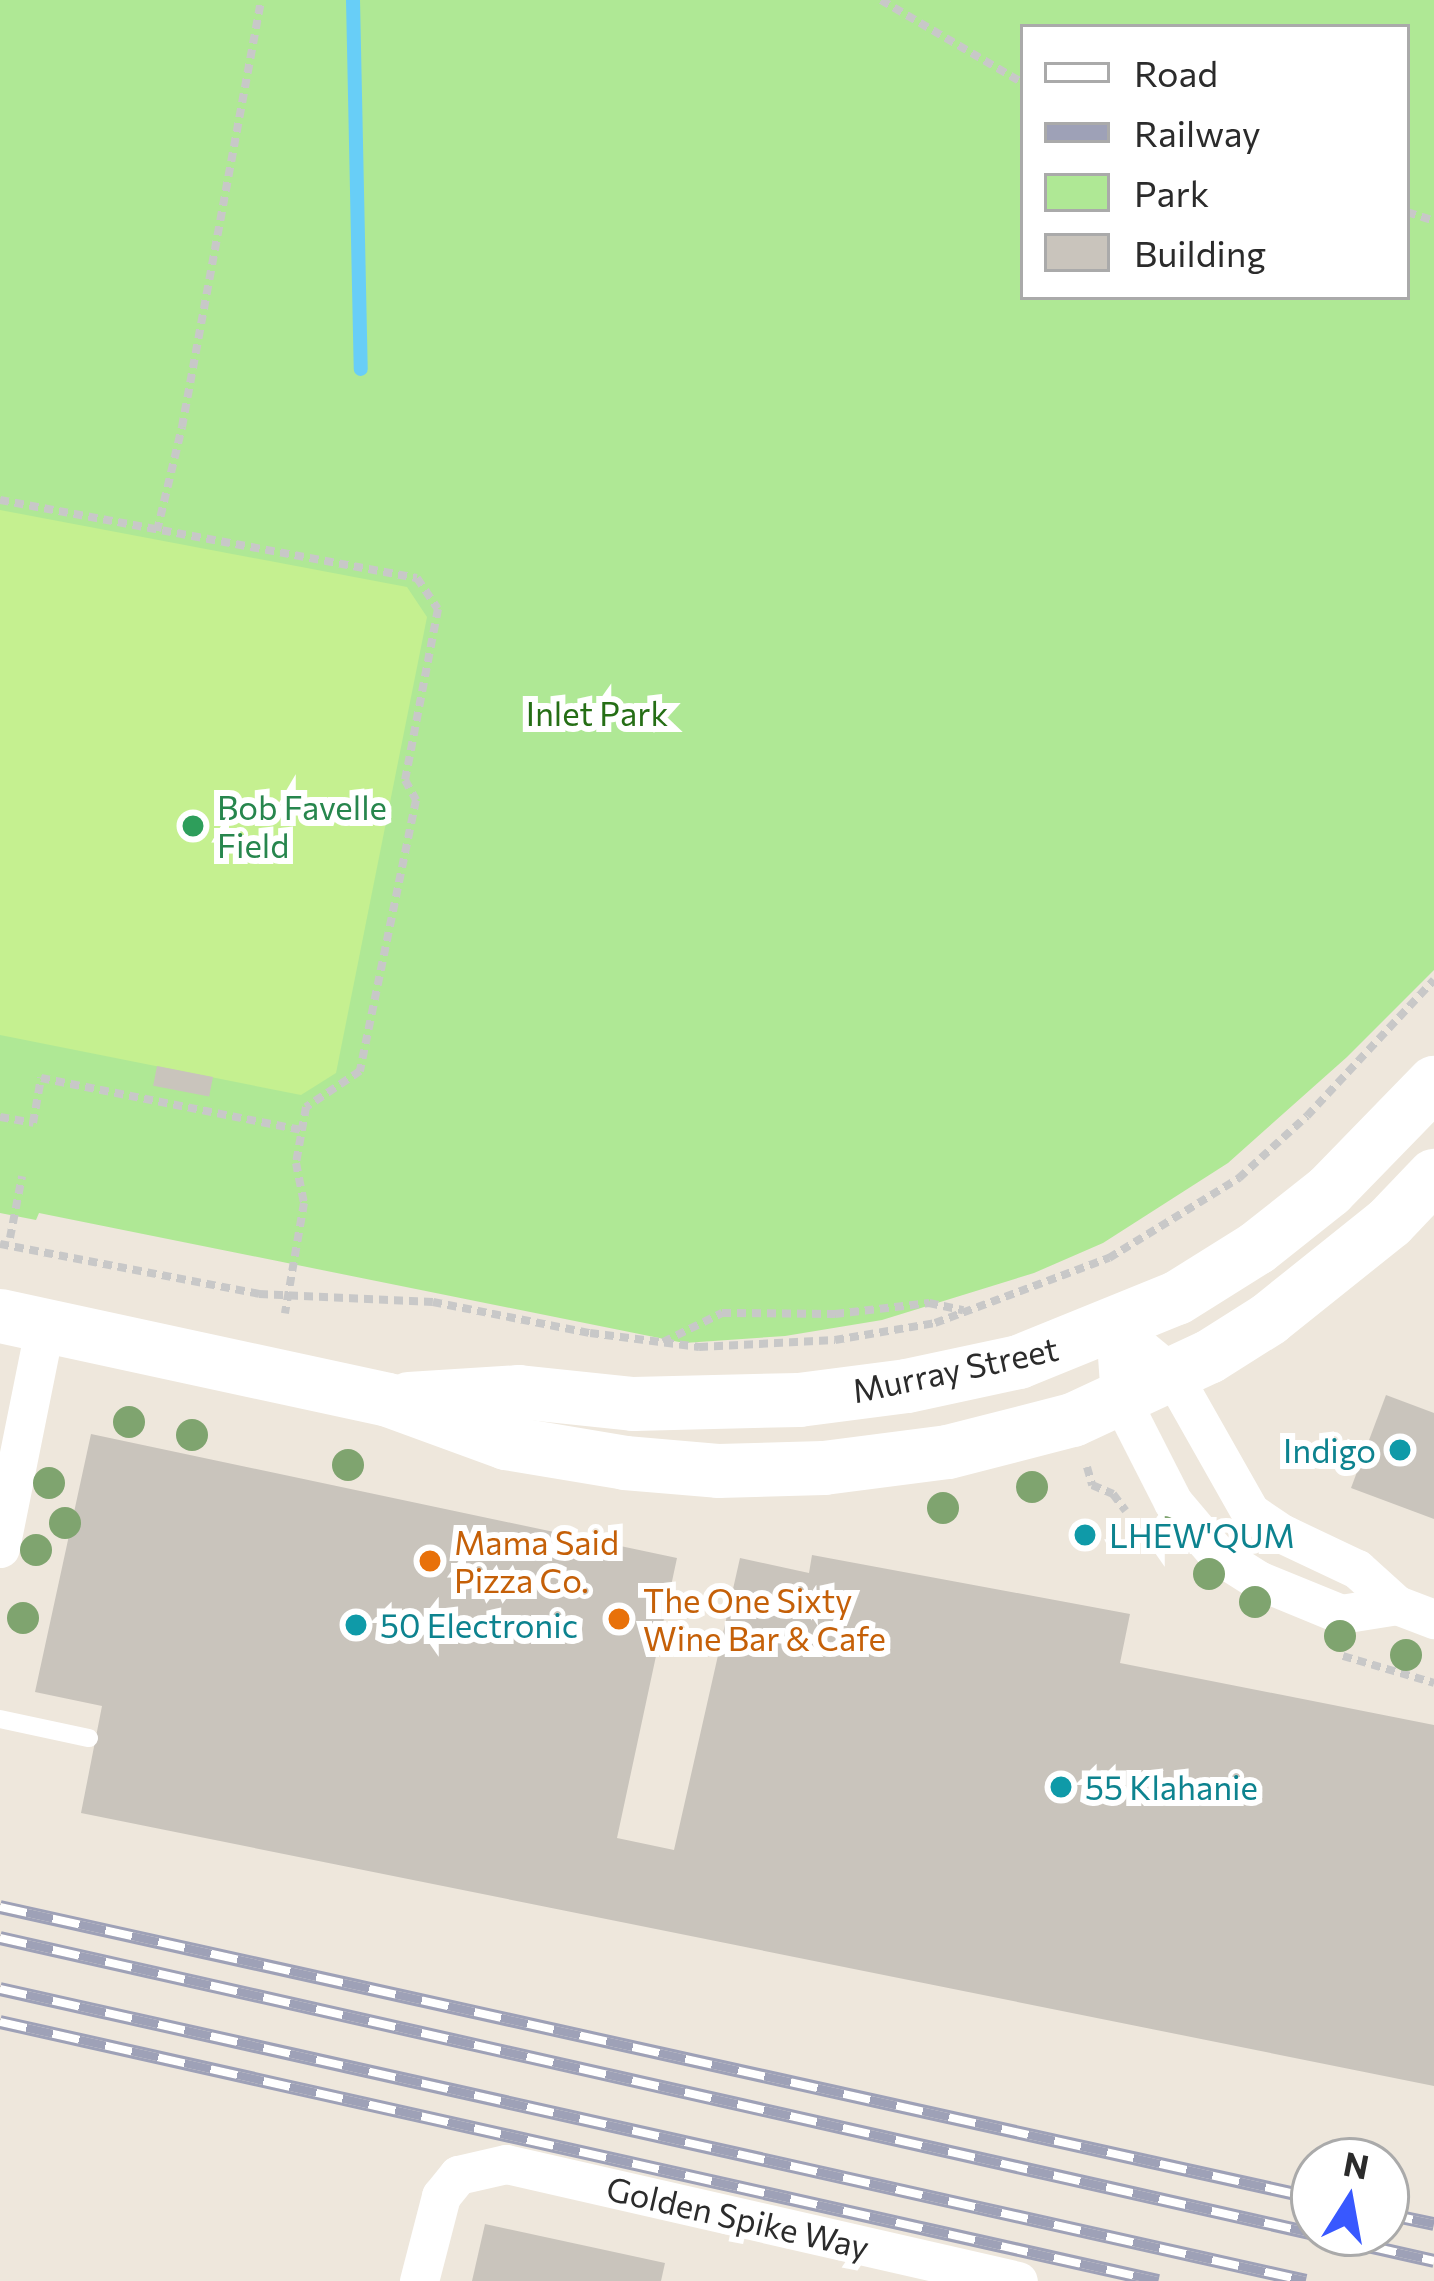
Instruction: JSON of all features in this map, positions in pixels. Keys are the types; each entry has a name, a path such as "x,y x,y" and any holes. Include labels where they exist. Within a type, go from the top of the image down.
{"main road":[{"name":"Murray Street","path":"388,1400 519,1392 633,1404 800,1400 907,1386 1019,1362 1178,1298 1257,1248 1329,1191 1434,1083"},
{"name":"Murray Street","path":"22,1320 388,1400 506,1443 718,1471 824,1468 948,1452 1072,1420 1172,1374 1269,1319 1390,1222 1434,1176"}],"street":[{"path":"0,1548 22,1320"},
{"path":"1115,1327 1172,1374 1250,1512 1282,1534 1357,1569 1415,1612"},
{"path":"1115,1327 1120,1398 1173,1502 1217,1554 1258,1580 1341,1614 1415,1612"},
{"name":"Golden Spike Way","path":"418,2281 441,2196 458,2175 506,2164 1018,2281"}],"lane":[{"path":"0,1719 89,1738"}],"path":[{"path":"157,531 182,427 261,0"},
{"path":"880,0 1020,81"},
{"path":"0,500 417,578 438,609 405,780 416,800 360,1071 306,1107 301,1130 296,1163 305,1193 285,1313"},
{"path":"0,1244 163,1278 288,1295 433,1302 660,1343 718,1347 835,1340 935,1323 1032,1291 1108,1258 1239,1178 1306,1116 1434,980"},
{"path":"0,1117 32,1127 41,1078 301,1130"},
{"path":"10,1238 22,1176"},
{"path":"660,1343 722,1313 835,1314 929,1303 965,1310"},
{"path":"1087,1468 1092,1485 1113,1494 1132,1518"}],"green space":[{"name":"Inlet Park","path":"0,0 1434,0 1434,970 1347,1057 1228,1163 1103,1243 1034,1273 882,1320 785,1336 684,1343 39,1213 36,1220 0,1213"},
{"name":"Bob Favelle Field","path":"0,510 407,587 427,617 336,1073 301,1095 0,1035"}],"building":[{"path":"157,1066 213,1077 209,1097 153,1086"},
{"name":"Indigo","path":"1386,1395 1434,1413 1434,1519 1351,1488"},
{"path":"91,1434 677,1558 617,1838 674,1850 740,1558 809,1573 812,1555 1130,1614 1120,1663 1434,1725 1434,2086 81,1813 102,1706 35,1692"},
{"path":"485,2224 665,2263 661,2281 472,2281"}],"waterway":[{"path":"353,0 361,369"}],"railway":[{"path":"0,1907 1290,2193"},
{"path":"0,1938 1434,2261"},
{"path":"0,1989 1306,2281"},
{"path":"0,2022 1158,2281"},
{"path":"1410,2219 1434,2224"}],"place":[{"name":"Bob Favelle Field","path":"193,826"},
{"name":"Indigo","path":"1400,1450"},
{"name":"LHEW'QUM","path":"1085,1535"},
{"name":"Mama Said Pizza Co.","path":"430,1561"},
{"name":"The One Sixty Wine Bar & Cafe","path":"619,1619"},
{"name":"50 Electronic","path":"356,1625"},
{"name":"55 Klahanie","path":"1061,1787"}]}
